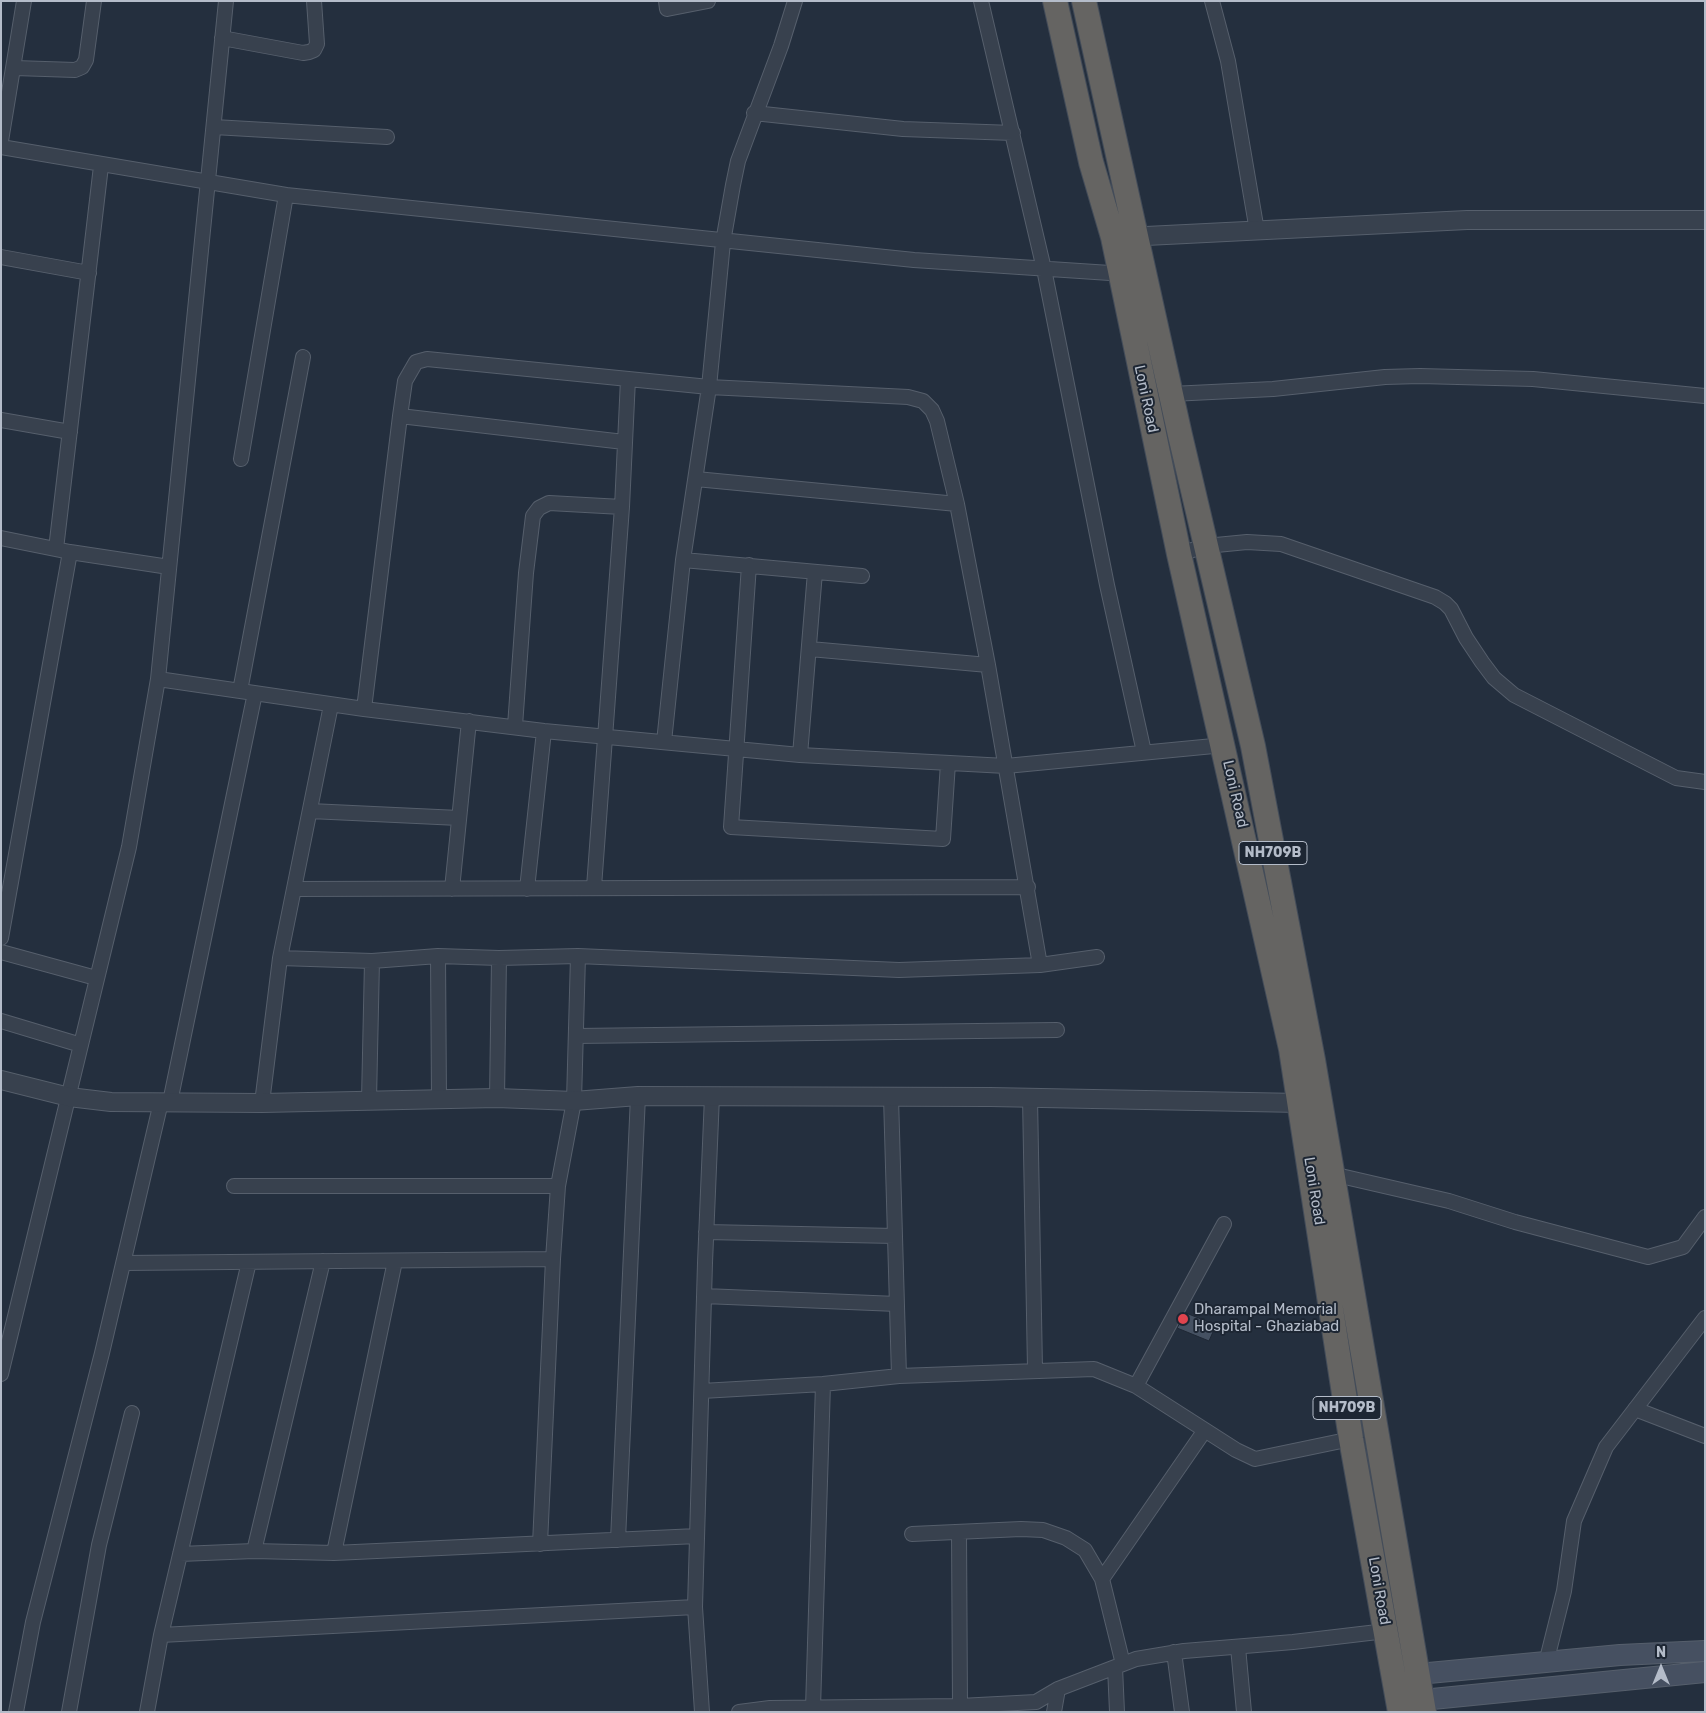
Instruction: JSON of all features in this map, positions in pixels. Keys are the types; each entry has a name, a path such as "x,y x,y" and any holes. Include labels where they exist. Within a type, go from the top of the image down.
{"highway":[{"name":"Loni Road","path":"1055,1 1091,162 1113,237 1179,554 1224,745 1291,1049 1351,1439 1400,1712"},
{"name":"Loni Road","path":"1084,1 1171,394 1253,746 1332,1174 1423,1706"}],"main road":[{"path":"1418,1674 1620,1655 1705,1652"},
{"path":"1423,1706 1705,1672"}],"street":[{"path":"1,141 24,1"},
{"path":"14,68 74,70 82,67 86,60 94,1"},
{"path":"1,1374 129,847 158,679 226,1"},
{"path":"222,38 303,53 314,50 317,44 314,1"},
{"path":"666,1 667,8 708,1"},
{"path":"664,742 683,560 709,387 723,242 738,161 754,113 781,46 795,1"},
{"path":"981,1 1044,269 1107,585 1144,752"},
{"path":"1212,1 1228,61 1257,230"},
{"path":"754,113 903,129 1013,133"},
{"path":"214,127 388,137"},
{"path":"1,148 209,184 286,195 723,242 914,260 1144,274"},
{"path":"1,938 63,551 70,432 101,166"},
{"path":"241,459 286,195"},
{"path":"1113,237 1467,220 1705,220"},
{"path":"1,257 89,273"},
{"path":"240,691 303,357"},
{"path":"364,709 405,381 409,371 416,362 427,359 709,387 908,397 923,401 932,410 937,421 957,504 988,664 1040,965"},
{"path":"1171,394 1273,389 1386,377 1429,376 1532,380 1705,396"},
{"path":"594,887 622,507 628,379"},
{"path":"400,416 624,442"},
{"path":"1,420 70,432"},
{"path":"696,479 957,504"},
{"path":"515,726 526,573 533,516 539,508 549,503 622,507"},
{"path":"1,538 63,551 169,567"},
{"path":"1179,554 1206,546 1247,542 1281,544 1435,597 1451,609 1466,638 1482,662 1494,678 1514,695 1676,778 1705,782"},
{"path":"683,560 862,576"},
{"path":"749,565 731,827 943,839 948,763"},
{"path":"800,755 815,572"},
{"path":"810,649 988,664"},
{"path":"158,679 331,705 544,731 800,755 1006,766 1224,745"},
{"path":"16,1712 33,1622 165,1102 255,693"},
{"path":"262,1103 280,958 331,705"},
{"path":"452,889 469,721"},
{"path":"527,889 544,731"},
{"path":"310,811 459,818"},
{"path":"294,889 1028,887"},
{"path":"1,952 96,978"},
{"path":"280,958 372,961 438,956 499,958 578,956 899,970 1040,965 1097,958"},
{"path":"438,956 439,1099"},
{"path":"540,1544 558,1186 574,1101 578,956"},
{"path":"497,1098 499,958"},
{"path":"369,1100 372,961"},
{"path":"1,1021 81,1044"},
{"path":"576,1036 1057,1030"},
{"path":"1,1080 69,1097 111,1102 262,1103 497,1098 574,1101 638,1096 712,1096 1030,1098 1300,1104"},
{"path":"618,1540 638,1096"},
{"path":"702,1712 695,1607 712,1096"},
{"path":"891,1097 899,1376"},
{"path":"1030,1098 1035,1370"},
{"path":"1332,1174 1448,1201 1515,1222 1648,1257 1684,1247 1705,1217"},
{"path":"234,1186 558,1186"},
{"path":"1136,1386 1224,1224"},
{"path":"706,1232 895,1236"},
{"path":"123,1263 553,1260"},
{"path":"254,1551 323,1261"},
{"path":"334,1553 395,1261"},
{"path":"147,1712 161,1635 249,1262"},
{"path":"704,1296 897,1304"},
{"path":"1546,1663 1564,1591 1574,1521 1606,1447 1705,1318"},
{"path":"702,1391 823,1384 899,1376 977,1375 1035,1370 1094,1369 1136,1386 1236,1450 1256,1459 1351,1439"},
{"path":"813,1708 823,1384"},
{"path":"1635,1409 1705,1436"},
{"path":"69,1712 99,1545 132,1413"},
{"path":"1102,1579 1205,1430"},
{"path":"912,1534 1043,1530 1066,1538 1086,1550 1102,1579 1119,1666 1118,1712"},
{"path":"959,1532 960,1706"},
{"path":"180,1554 254,1551 334,1553 697,1536"},
{"path":"161,1635 695,1607"},
{"path":"739,1712 770,1708 960,1706 987,1708 1036,1702 1058,1689 1119,1666 1136,1660 1174,1652 1386,1631"},
{"path":"1238,1646 1244,1712"},
{"path":"1174,1652 1182,1712"},
{"path":"1054,1712 1058,1689"}],"building":[{"path":"1186,1313 1216,1325 1209,1341 1177,1328"}],"place":[{"name":"Dharampal Memorial Hospital - Ghaziabad","path":"1183,1319"}]}
